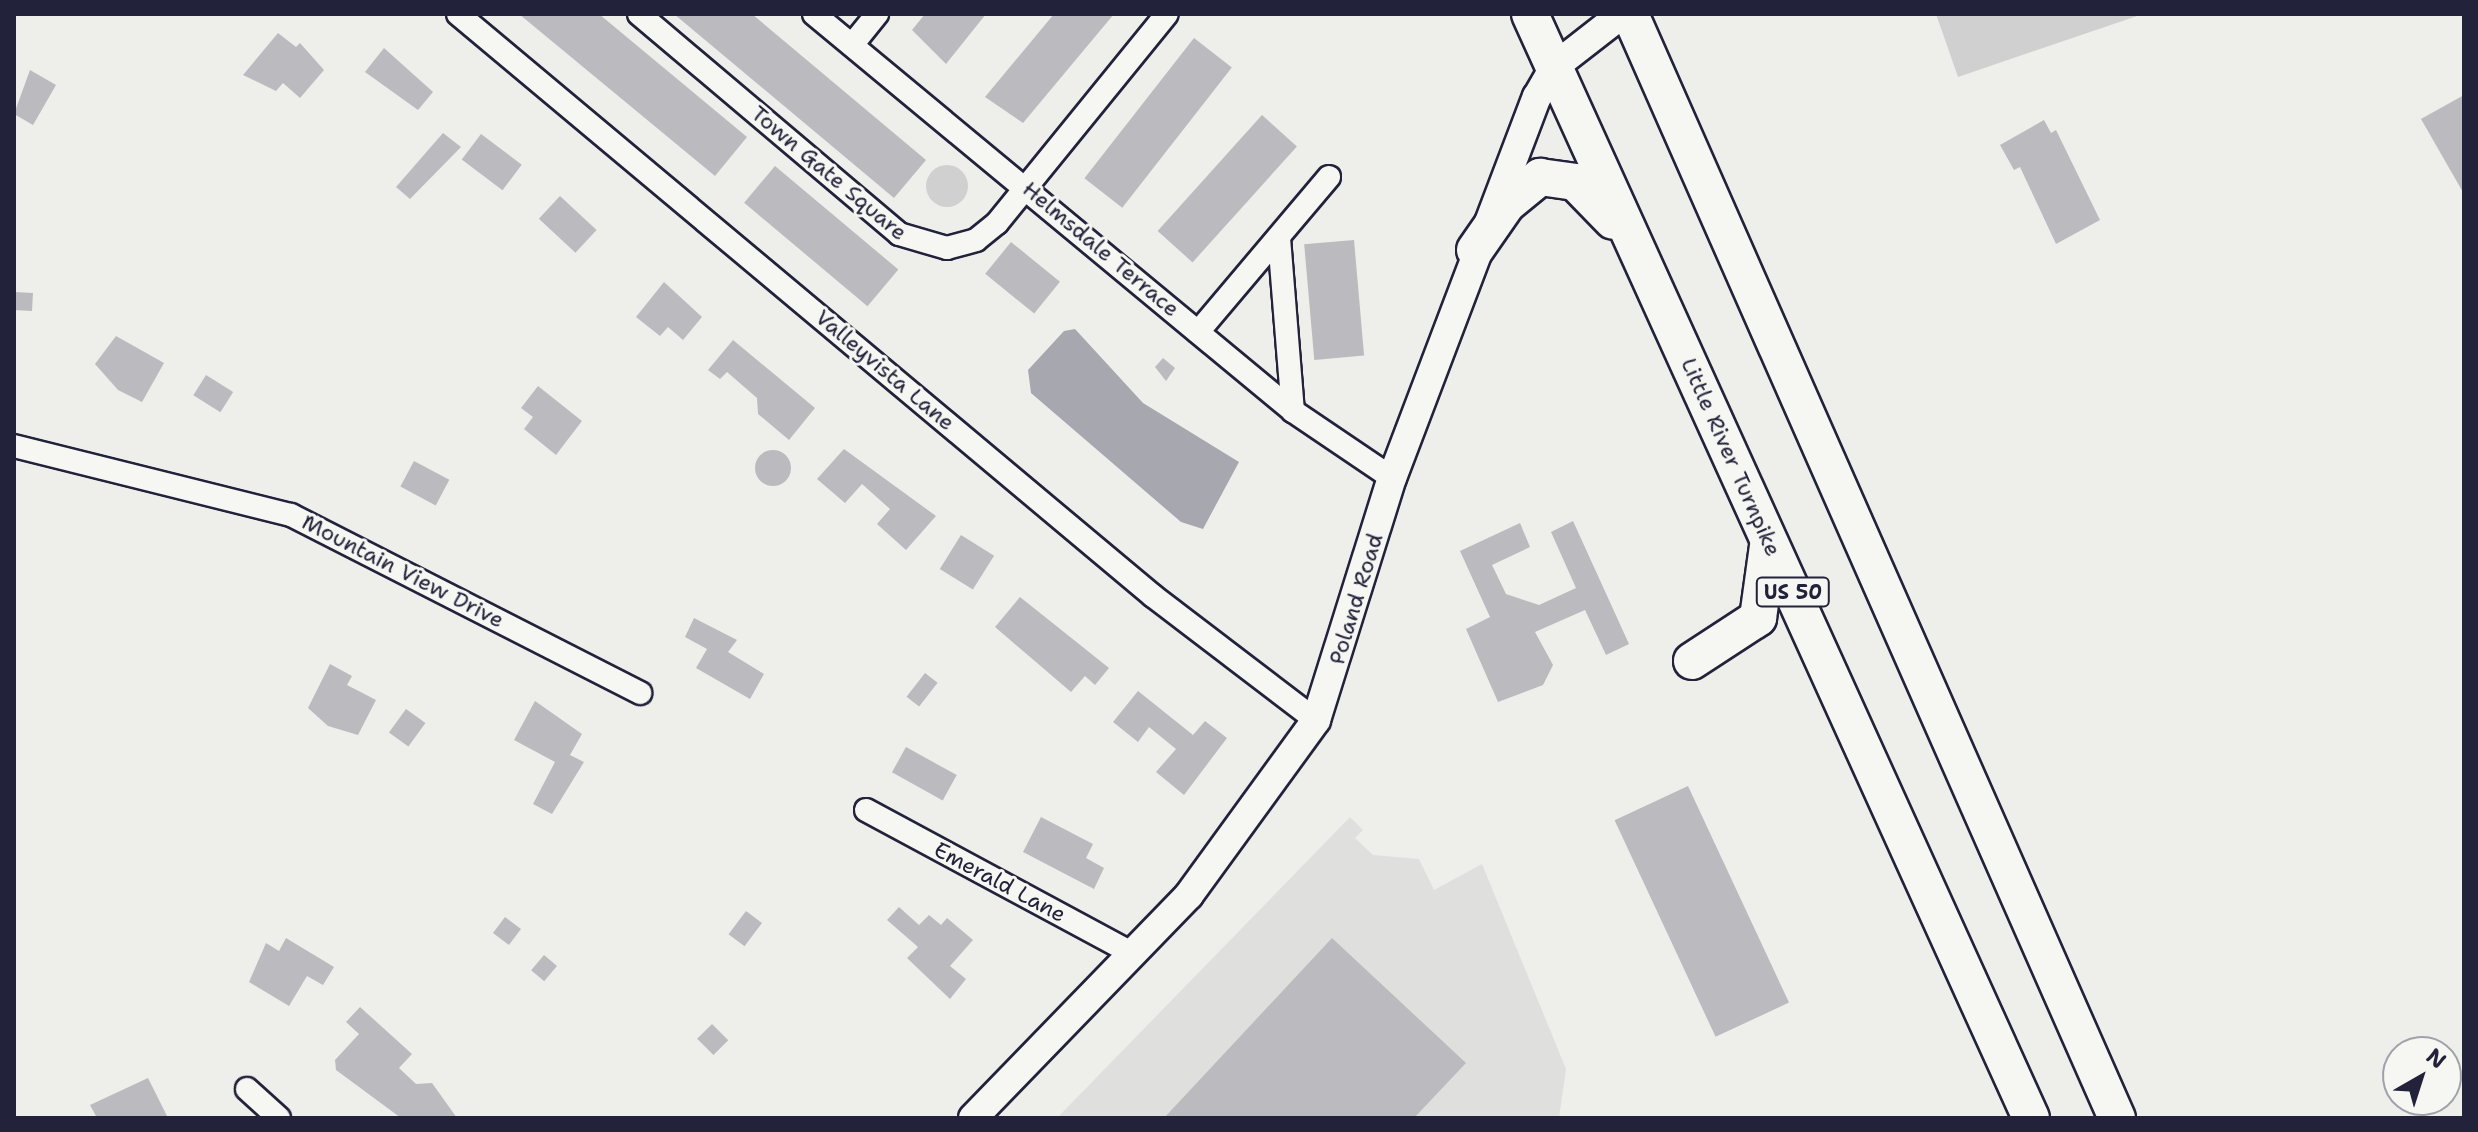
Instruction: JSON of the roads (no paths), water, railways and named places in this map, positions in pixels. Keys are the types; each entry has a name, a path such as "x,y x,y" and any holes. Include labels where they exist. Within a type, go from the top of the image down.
{"highway":[{"name":"Little River Turnpike","path":"1530,14 2031,1118"},
{"path":"1630,14 2117,1118"},
{"path":"1475,250 1519,190 1540,177 1563,177 1597,200 1652,283"},
{"path":"1692,661 1758,618 1769,540"}],"street":[{"name":"Valleyvista Lane","path":"458,14 1153,596 1316,720"},
{"name":"Town Gate Square","path":"639,14 914,243 947,248 976,240 1027,187 1167,14"},
{"name":"Helmsdale Terrace","path":"814,14 1027,187 1293,411 1392,478"},
{"path":"852,45 877,14"},
{"name":"Poland Road","path":"973,1118 1133,954 1233,842 1316,720 1392,478 1475,250 1554,67 1622,14"},
{"path":"1198,332 1329,177"},
{"path":"1279,238 1293,411"},
{"name":"Mountain View Drive","path":"14,446 291,515 640,693"},
{"name":"Emerald Lane","path":"866,810 1133,954"},
{"path":"247,1089 279,1118"}]}
